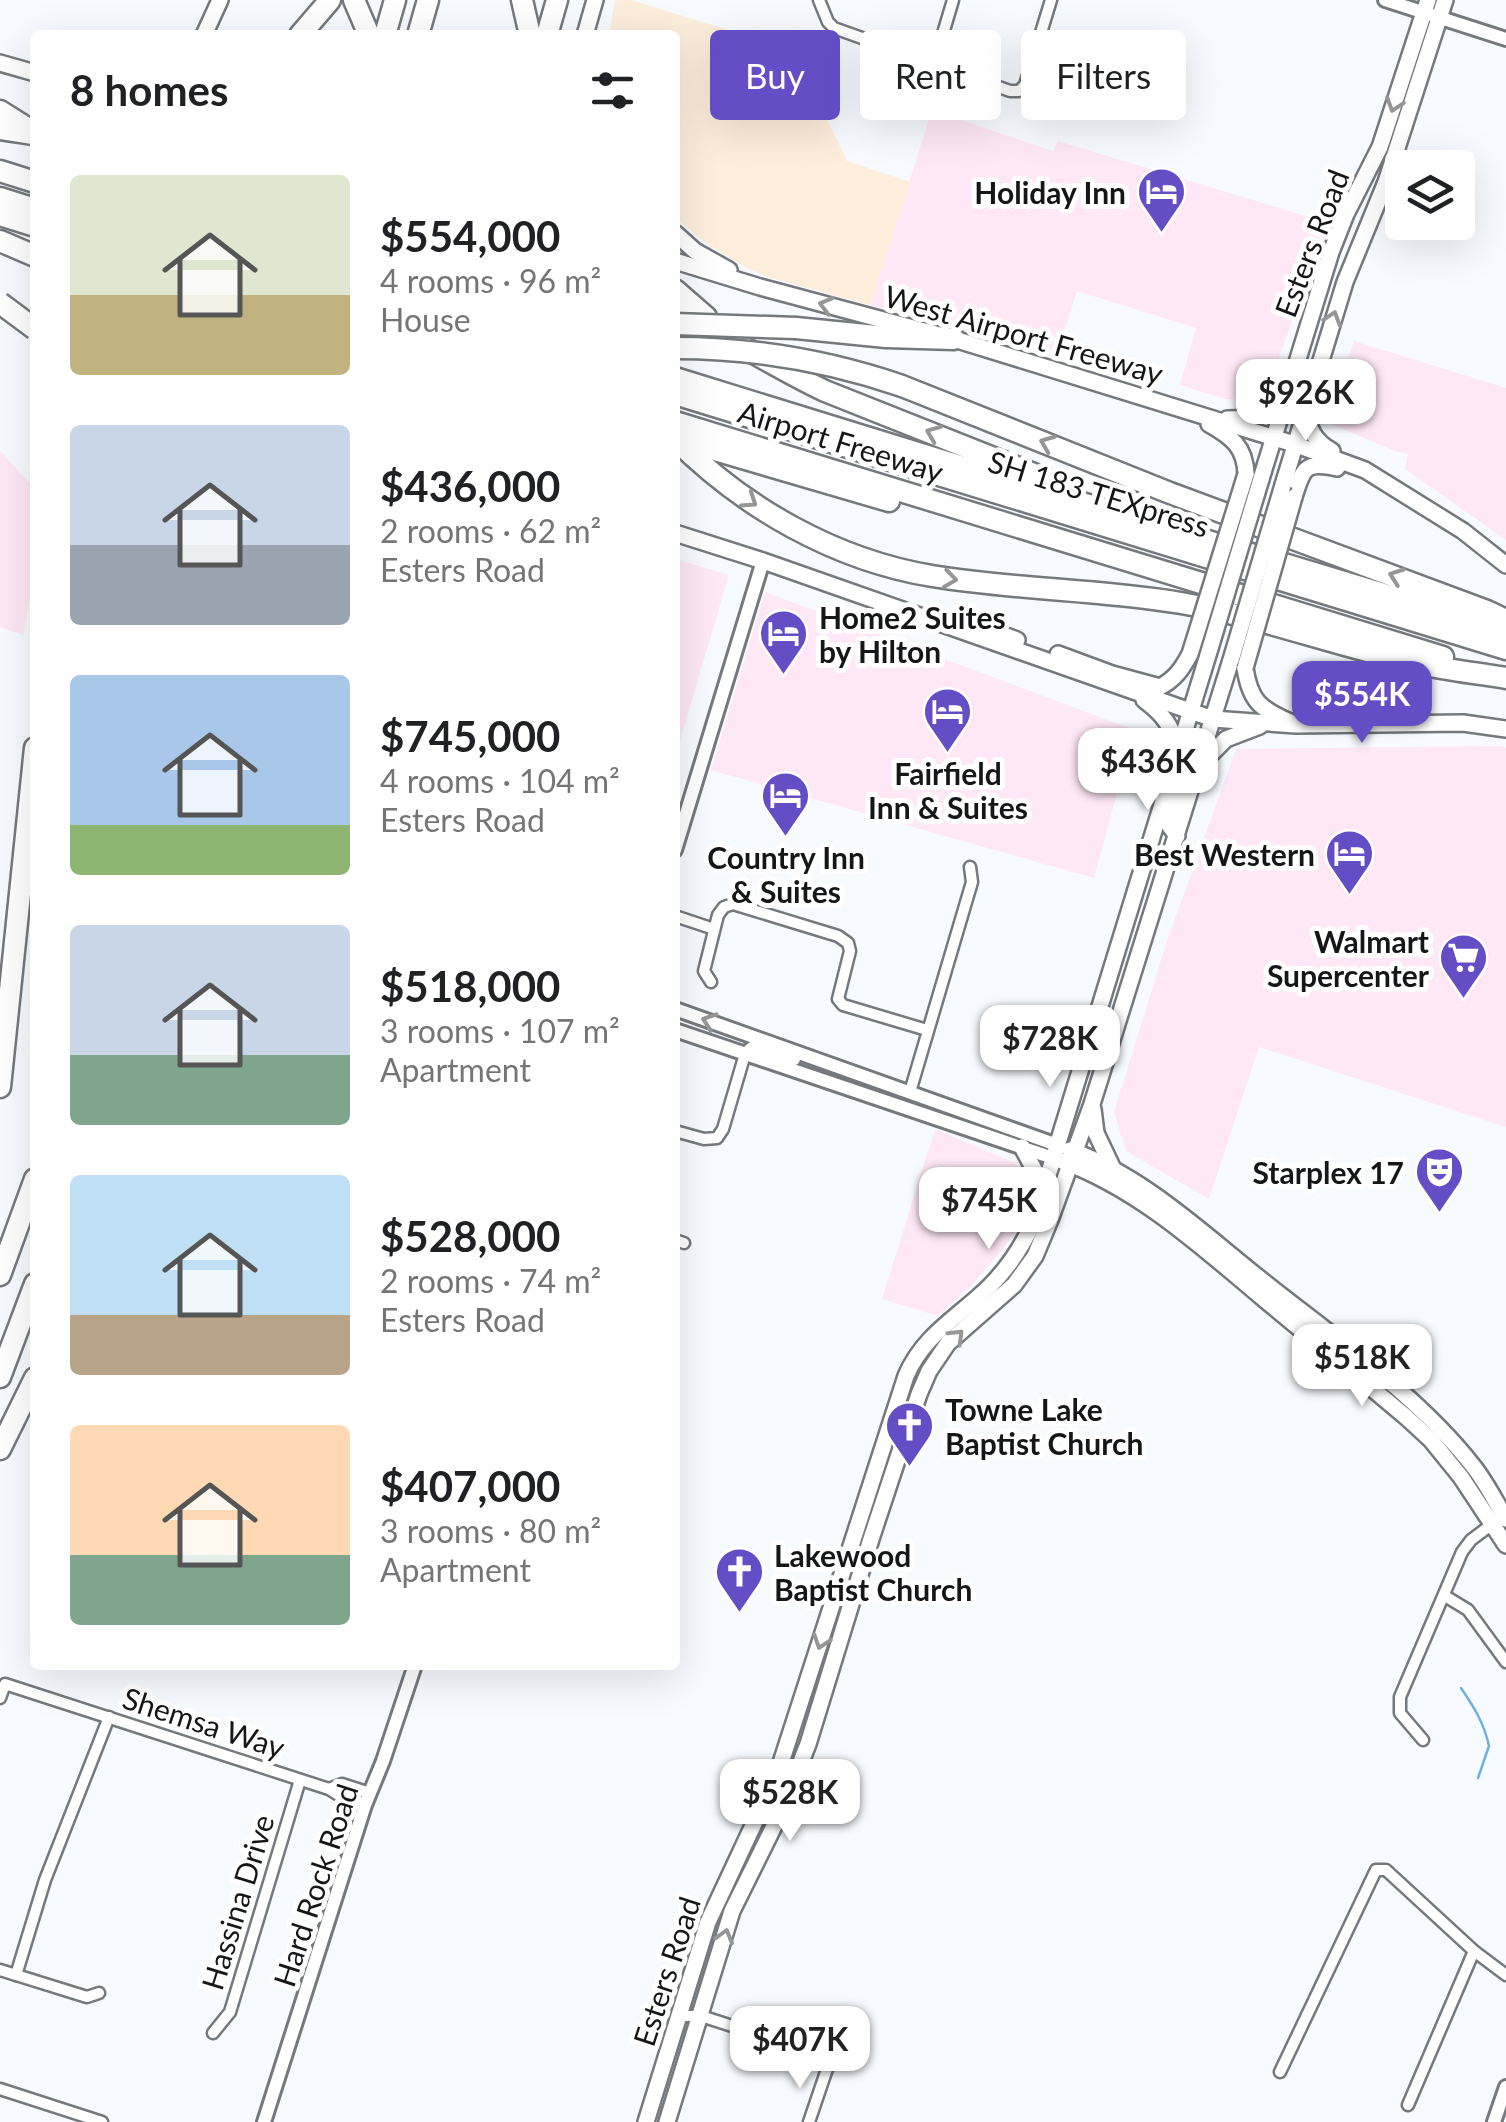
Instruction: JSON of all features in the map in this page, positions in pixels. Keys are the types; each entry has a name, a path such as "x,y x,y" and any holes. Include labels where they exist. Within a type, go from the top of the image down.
{"highway":[{"path":"304,30 330,0"},
{"path":"354,0 367,30"},
{"path":"387,30 396,0"},
{"path":"419,30 428,0"},
{"path":"522,0 529,30"},
{"path":"549,30 558,0"},
{"path":"0,110 30,131"},
{"path":"0,129 30,133"},
{"path":"0,172 30,181"},
{"path":"0,188 30,197"},
{"path":"0,198 30,207"},
{"path":"0,214 30,224"},
{"path":"0,241 30,254"},
{"path":"0,254 30,264"},
{"path":"680,294 730,338"},
{"path":"0,306 30,327"},
{"path":"680,313 794,376 1062,485 1115,514"},
{"path":"680,324 954,339"},
{"path":"680,348 780,356 846,369 902,386 1506,620"},
{"name":"Airport Freeway","path":"680,380 1506,631"},
{"name":"SH 183 TEXpress","path":"680,396 1506,649"},
{"name":"SH 183 TEXpress","path":"680,407 1506,658"},
{"name":"Airport Freeway","path":"680,424 1506,677"},
{"path":"680,440 994,532 1074,542"},
{"path":"680,444 718,478 768,513 827,544 905,570 942,578 1194,606 1416,663 1506,677"},
{"path":"0,1087 30,796"},
{"path":"0,1275 30,1193"},
{"path":"0,1377 30,1297"},
{"path":"0,1449 30,1388"}],"main road":[{"path":"206,30 220,0"},
{"path":"588,30 598,0"},
{"path":"596,30 598,0"},
{"name":"Esters Road","path":"646,2122 713,1910 778,1772 856,1561 902,1417 948,1343 1014,1285 1035,1256 1050,1197 1055,1151 1208,656 1254,477 1274,438 1346,214 1380,148 1431,10 1445,0"},
{"name":"Esters Road","path":"1050,1197 1074,1158 1213,719 1238,664 1288,491 1294,444 1345,282 1386,182 1431,10"},
{"path":"0,63 30,72"},
{"path":"680,238 694,251 760,287"},
{"name":"West Airport Freeway","path":"680,263 954,339 1294,444 1365,470 1506,564"},
{"path":"0,306 30,317"},
{"path":"1212,419 1253,418 1282,395 1294,370"},
{"path":"1307,406 1309,428 1317,442 1365,470"},
{"path":"939,623 976,625 1112,674 1160,687 1182,670 1254,477 1238,443 1184,410"},
{"path":"1288,491 1306,468 1318,464 1365,470"},
{"path":"680,535 1213,719 1296,725 1462,723 1506,729"},
{"path":"1238,664 1255,700 1268,712 1296,725"},
{"path":"1128,690 1163,716 1172,728 1182,772 1169,824 1177,836"},
{"path":"1198,767 1226,739 1268,724"},
{"path":"1155,828 1177,836"},
{"path":"1133,900 1129,947 1135,966"},
{"path":"1114,960 1135,966"},
{"path":"1092,1104 1096,1133 1110,1175"},
{"path":"1022,1147 1050,1197 1078,1183 1110,1175"},
{"path":"1055,1151 1161,1201 1396,1387 1475,1468 1501,1520 1506,1546"},
{"name":"Esters Road","path":"666,2122 732,1911 784,1808 803,1758 856,1561"}],"street":[{"path":"819,0 834,28 860,37"},
{"path":"944,30 953,0"},
{"path":"1001,87 1019,91 1024,86 1050,0"},
{"path":"1385,0 1431,10 1506,40"},
{"path":"680,817 763,561"},
{"path":"910,1092 972,882 970,868"},
{"path":"710,982 704,971 714,929 720,910 733,904 838,936 848,943 850,951 838,999 843,1005 927,1030"},
{"path":"680,918 714,929"},
{"path":"680,1011 910,1092 1055,1151"},
{"path":"680,1032 1022,1147 1055,1151"},
{"path":"680,1132 716,1138 723,1129 745,1054 752,1048 819,1067 835,1066"},
{"path":"883,1100 887,1097 933,1107 947,1106"},
{"path":"1423,1740 1400,1713 1400,1697 1466,1546 1501,1520"},
{"path":"1445,1596 1468,1610 1506,1662"},
{"name":"Hard Rock Road","path":"264,2122 413,1670"},
{"name":"Shemsa Way","path":"0,1698 6,1684 330,1789 340,1796 368,1799"},
{"path":"16,1975 45,1880 109,1717"},
{"name":"Hassina Drive","path":"213,2032 230,2012 300,1780"},
{"path":"1280,2072 1376,1870 1386,1870 1474,1951 1506,1975"},
{"path":"1408,2105 1474,1951"},
{"path":"0,1970 87,1998 100,1992"},
{"path":"681,2008 825,2059 828,2066 824,2082 808,2122"},
{"path":"0,2089 102,2122"},
{"path":"1494,2122 1505,2093"}],"shaded area":[{"path":"615,0 631,0 728,30 710,30 710,120 827,120 847,161 910,182 870,305 745,267 680,222 680,30 610,30"},
{"path":"929,120 962,120 1053,151 1058,141 1329,223 1267,389 1247,400 1225,399 1180,385 1196,328 1077,291 1056,358 870,305"},
{"path":"1354,341 1506,388 1506,540 1405,469 1408,454 1329,423"},
{"path":"0,451 30,484 30,598 23,635 0,627"},
{"path":"680,560 729,575 680,740"},
{"path":"765,592 1134,730 1094,878 711,770"},
{"path":"1506,748 1506,1127 1259,1047 1209,1199 1126,1151 1114,1112 1166,944 1236,749"},
{"path":"935,1129 1015,1163 1029,1179 1030,1188 1022,1217 1007,1244 938,1316 882,1299"}],"waterway":[{"path":"1461,1688 1478,1715 1489,1746 1478,1778"}],"place":[{"name":"Holiday Inn","path":"1161,234"},
{"name":"Home2 Suites by Hilton","path":"784,676"},
{"name":"Fairfield Inn & Suites","path":"948,754"},
{"name":"Country Inn & Suites","path":"786,838"},
{"name":"Best Western","path":"1350,896"},
{"name":"Walmart Supercenter","path":"1464,1000"},
{"name":"Starplex 17","path":"1439,1214"},
{"name":"Towne Lake Baptist Church","path":"910,1468"},
{"name":"Lakewood Baptist Church","path":"739,1614"}]}
